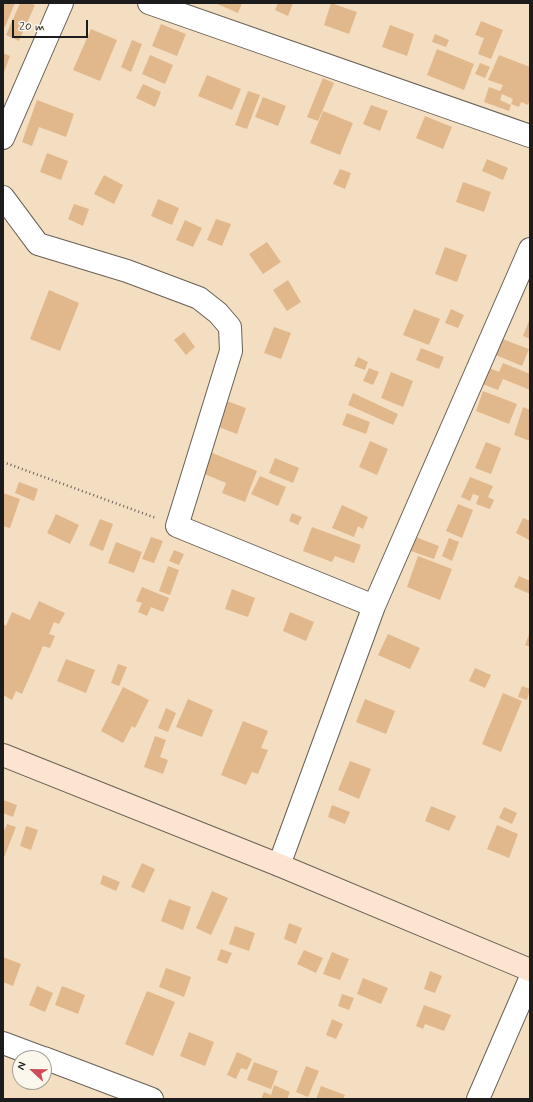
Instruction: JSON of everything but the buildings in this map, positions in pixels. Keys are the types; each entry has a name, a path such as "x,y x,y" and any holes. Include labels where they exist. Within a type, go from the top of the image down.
{"main road":[{"path":"3,754 279,865 530,970"}],"street":[{"path":"3,138 62,3"},
{"path":"149,3 530,136"},
{"path":"3,197 38,244 127,271 199,298 218,313 230,327 231,351 177,526 374,606"},
{"path":"279,865 374,606 530,249"},
{"path":"478,1099 530,979"},
{"path":"3,1043 22,1050"},
{"path":"52,1061 152,1099"}],"path":[{"path":"3,462 177,526"}]}
